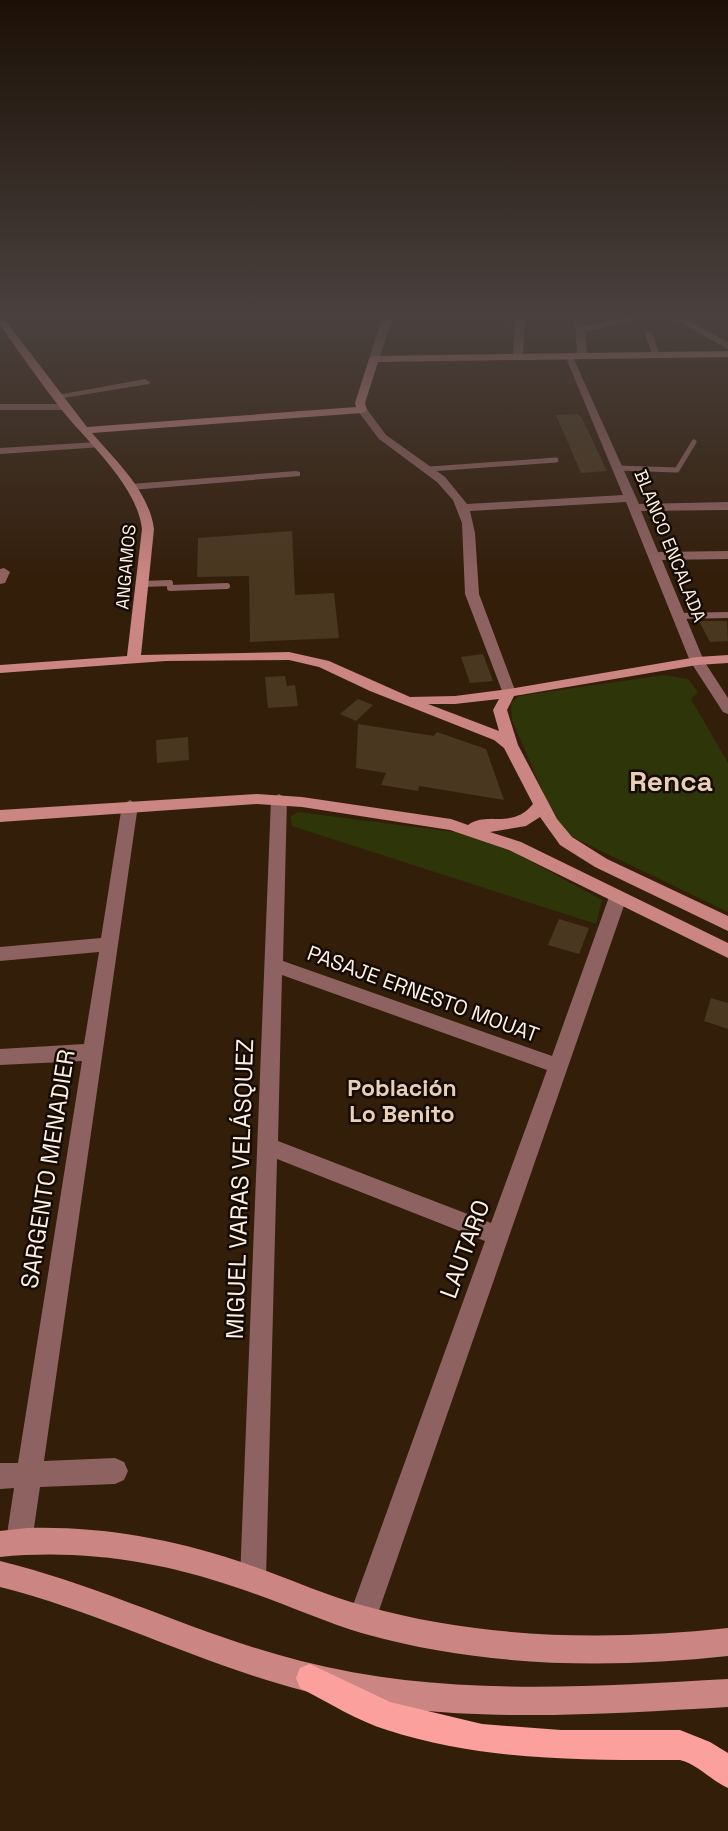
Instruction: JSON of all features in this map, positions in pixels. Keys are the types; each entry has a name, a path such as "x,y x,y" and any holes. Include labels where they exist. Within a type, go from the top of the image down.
{"main road":[{"path":"310,1678 387,1716 439,1730 482,1739 523,1743 680,1745 710,1757 728,1773"}],"street":[{"name":"ANGAMOS","path":"63,404 144,506 148,521 134,658"},
{"path":"360,404 384,439 430,469 463,508 467,520 468,570 472,594 509,692 500,710 510,746 558,832 575,848 728,924"},
{"name":"BLANCO ENCALADA","path":"589,404 697,661 728,709"},
{"path":"0,407 65,407"},
{"path":"85,430 362,410"},
{"path":"0,451 97,445"},
{"path":"131,487 296,474"},
{"path":"463,508 632,503 728,506"},
{"path":"654,556 728,555"},
{"path":"0,668 134,658 236,655 300,657 324,664 396,697 488,731 510,746"},
{"path":"396,697 441,700 509,692 697,661 728,659"},
{"path":"0,816 228,799 279,799 451,825 508,825 532,816 541,805"},
{"name":"MIGUEL VARAS VELÁSQUEZ","path":"253,1580 279,799"},
{"name":"SARGENTO MENADIER","path":"9,1543 29,1474 130,806"},
{"path":"451,825 515,846 728,951"},
{"name":"LAUTARO","path":"362,1619 618,897"},
{"path":"0,954 109,944"},
{"name":"PASAJE ERNESTO MOUAT","path":"274,965 558,1066"},
{"path":"0,1057 93,1052"},
{"path":"267,1146 498,1236"},
{"path":"0,1476 115,1471"},
{"path":"9,1543 74,1543 143,1550 215,1567 362,1619 435,1637 548,1650 600,1652 728,1642"},
{"path":"0,1574 55,1589 260,1663 310,1678 373,1689 465,1697 597,1698 728,1693"}],"lane":[{"path":"618,468 677,470 694,442"},
{"path":"430,469 556,460"},
{"path":"143,584 170,583 170,588 227,586"},
{"path":"677,616 728,615"}],"green space":[{"path":"664,675 688,679 698,692 691,699 728,763 728,912 566,834 551,811 512,720 511,703 519,696"},
{"path":"298,812 462,833 495,842 602,900 596,924 292,826 291,816"}],"building":[{"path":"578,414 607,471 581,473 556,415"},
{"path":"292,531 295,595 334,593 339,638 250,642 249,576 197,577 198,538"},
{"path":"699,621 727,621 728,641 710,642"},
{"path":"483,654 493,681 470,683 461,657"},
{"path":"285,676 287,686 295,685 298,706 268,708 265,677"},
{"path":"358,699 373,705 356,721 340,714"},
{"path":"358,724 434,736 437,732 486,749 504,800 419,786 418,791 381,785 386,773 356,768"},
{"path":"188,737 189,760 157,763 156,740"},
{"path":"559,919 589,928 579,954 548,945"},
{"path":"711,998 728,1003 728,1029 704,1021"}],"district":[{"name":"Renca","path":"671,781"},
{"name":"Población Lo Benito","path":"402,1101"}]}
